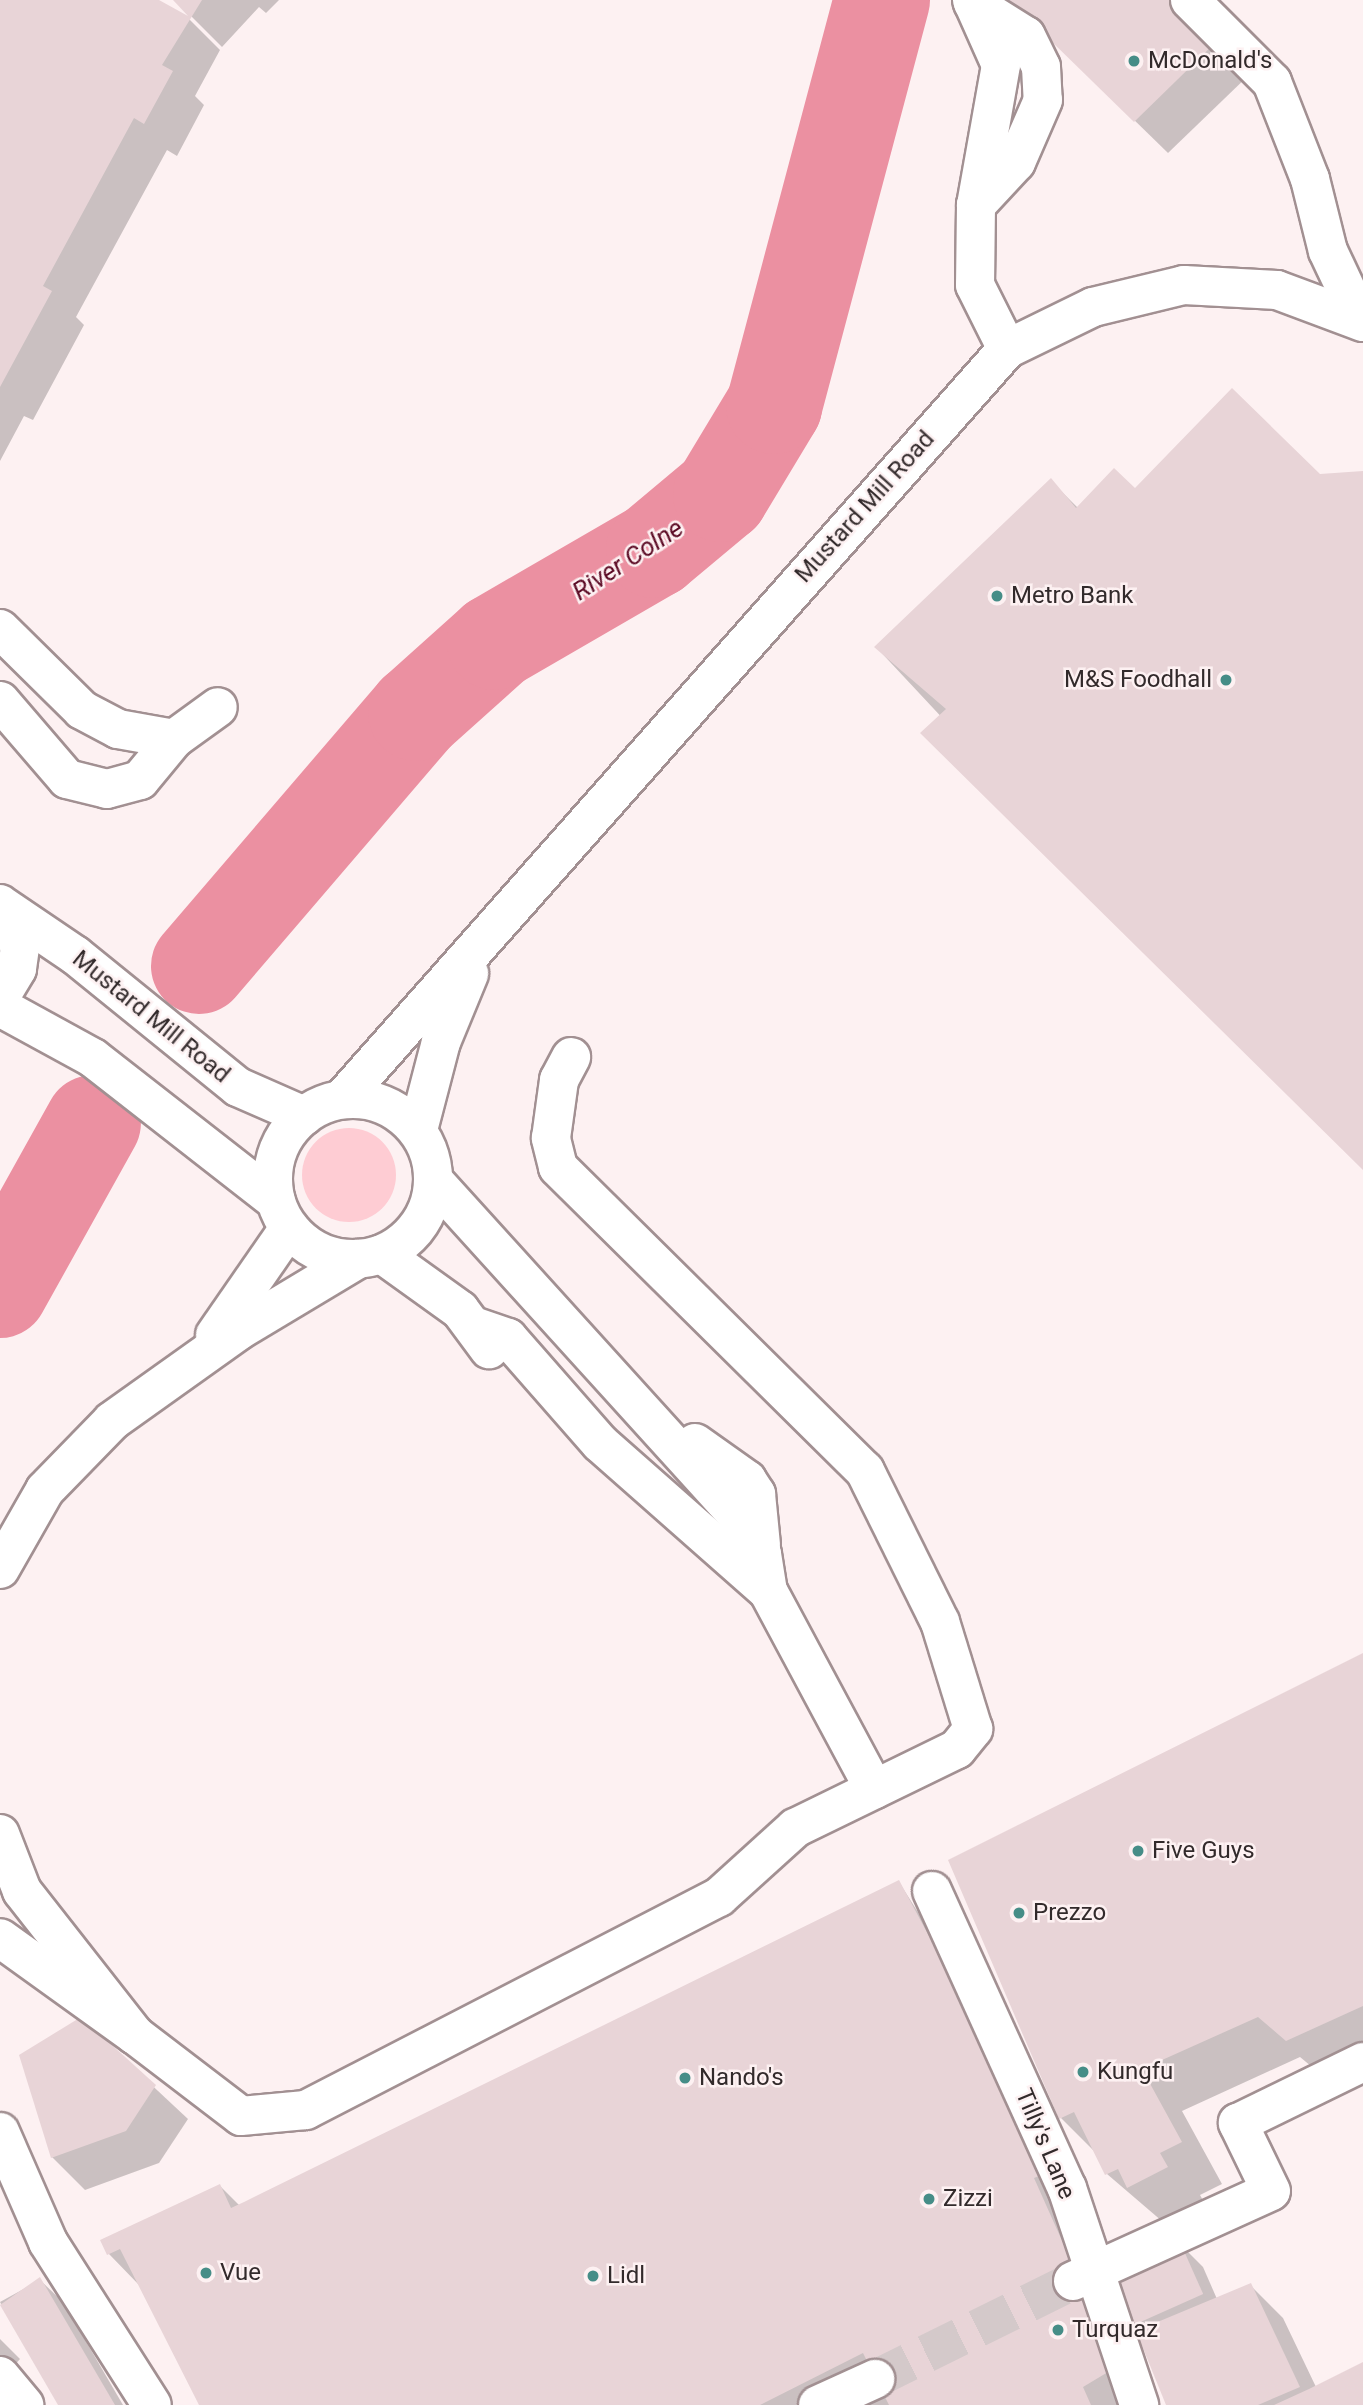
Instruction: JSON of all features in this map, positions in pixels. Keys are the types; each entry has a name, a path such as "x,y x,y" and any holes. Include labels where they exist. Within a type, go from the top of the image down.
{"street":[{"path":"1189,0 1272,82 1310,179 1328,251 1362,322"},
{"path":"973,2 1001,65 976,205 975,285 1007,349"},
{"name":"Mustard Mill Road","path":"343,1098 479,950 1007,349 1093,307 1184,285 1277,290 1362,322"},
{"path":"0,629 82,710 118,729 174,739"},
{"path":"0,701 67,779 107,789 140,780 174,739 218,707"},
{"path":"0,998 17,969 20,947 2,906"},
{"name":"Mustard Mill Road","path":"2,906 75,955 238,1087 304,1116"},
{"name":"Mustard Mill Road","path":"418,1130 441,1042 479,950"},
{"path":"0,1007 93,1058 283,1214 311,1248 370,1257 476,1327 508,1338 528,1357 600,1443 768,1591"},
{"path":"0,1938 135,2035 241,2116 306,2110 719,1897 795,1828 957,1749 973,1729 940,1622 865,1471 558,1167 551,1138 559,1080 571,1057"},
{"path":"192,1364 246,1298 283,1214 280,1144 304,1116 343,1098 397,1111 418,1130 434,1181 531,1295 725,1499 762,1554 768,1591 874,1788"},
{"path":"0,1569 17,1530 75,1457 192,1364 419,1225 434,1181"},
{"path":"0,1834 22,1891 135,2035"},
{"name":"Tilly's Lane","path":"932,1891 1067,2188 1082,2277 1139,2405"},
{"path":"1082,2277 1271,2191 1238,2123 1363,2062"},
{"path":"0,2132 48,2242 152,2405"},
{"path":"0,2376 24,2405"},
{"path":"818,2405 875,2379"}],"shaded area":[{"path":"349,1128 367,1131 382,1142 393,1157 396,1175 393,1193 382,1208 367,1219 349,1222 331,1219 316,1208 305,1193 302,1175 305,1157 316,1142 331,1131"}],"building":[{"path":"0,0 159,0 188,16 173,0 202,0 162,65 173,71 144,124 134,118 43,286 52,291 0,387"},
{"name":"McDonald's","path":"1009,0 1179,0 1219,39 1134,122"},
{"path":"1232,388 1320,474 1363,471 1363,1170 920,733 946,709 874,647 1051,478 1076,508 1114,468 1135,488"},
{"path":"1363,1653 1363,2006 1286,2041 1258,2017 1142,2069 1182,2142 1160,2153 1168,2167 1127,2188 1118,2169 1105,2175 1074,2112 1059,2119 948,1860"},
{"path":"899,1880 1054,2170 1034,2178 1118,2366 1083,2387 1091,2405 889,2405 863,2353 760,2405 199,2405 120,2249 107,2255 100,2240 220,2184 231,2208"},
{"path":"81,2017 156,2085 126,2131 51,2158 19,2055"},
{"path":"1180,2242 1203,2294 1126,2328 1103,2276"},
{"path":"40,2277 115,2405 58,2405 0,2305"},
{"path":"1251,2283 1300,2387 1258,2405 1166,2405 1136,2331"},
{"path":"1363,2362 1363,2405 1274,2405 1309,2389"}],"waterway":[{"name":"River Colne","path":"199,966 416,713 495,642 654,550 721,494 774,406 882,0"},
{"name":"River Colne","path":"0,1290 93,1123"}],"tunnel":[{"path":"875,2379 1073,2281"}],"place":[{"name":"McDonald's","path":"1134,61"},
{"name":"Metro Bank","path":"997,596"},
{"name":"M&S Foodhall","path":"1226,680"},
{"name":"Five Guys","path":"1138,1851"},
{"name":"Prezzo","path":"1019,1913"},
{"name":"Kungfu","path":"1083,2072"},
{"name":"Nando's","path":"685,2078"},
{"name":"Zizzi","path":"929,2199"},
{"name":"Vue","path":"206,2273"},
{"name":"Lidl","path":"593,2276"},
{"name":"Turquaz","path":"1058,2330"}]}
